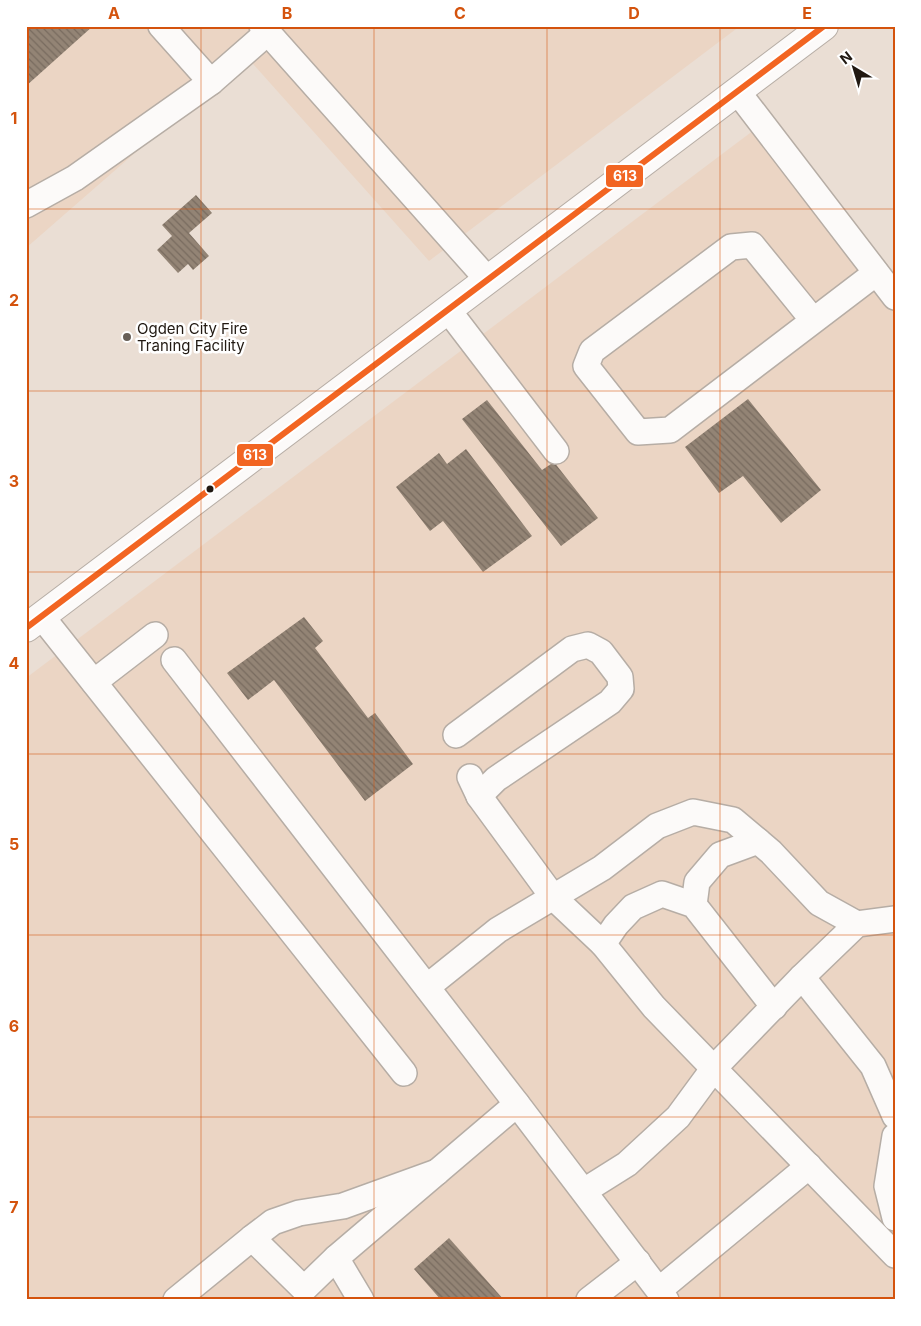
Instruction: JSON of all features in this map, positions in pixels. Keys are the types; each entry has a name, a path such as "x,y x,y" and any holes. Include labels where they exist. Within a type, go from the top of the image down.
{"main road":[{"path":"34,622 824,26"}],"lane":[{"path":"161,26 211,82"},
{"path":"26,206 74,178 211,82 265,29 488,280"},
{"path":"737,91 895,297"},
{"path":"813,320 752,245 731,246 592,351 586,366 638,432 670,430 876,272"},
{"path":"448,310 556,451"},
{"path":"34,622 94,682 404,1073"},
{"path":"94,682 155,635"},
{"path":"456,735 572,649 588,645 601,652 620,677 621,689 610,702 496,779 474,786 553,897 603,944 654,1008 895,1255"},
{"path":"174,660 518,1104 662,1295 809,1166"},
{"path":"427,986 498,930 602,868 658,826 693,812 734,820 771,852 819,903 857,924 895,919"},
{"path":"694,905 697,882 720,855 758,841"},
{"path":"603,944 616,925 633,907 662,894 694,905 774,1007"},
{"path":"584,1191 626,1164 678,1117 714,1068 802,977 857,924"},
{"path":"802,977 873,1066 895,1116"},
{"path":"252,1238 298,1294 336,1258 518,1104"},
{"path":"895,1136 887,1186 895,1218"},
{"path":"176,1300 273,1222 299,1213 343,1206 438,1172"},
{"path":"336,1258 361,1300"},
{"path":"589,1300 638,1262"}],"shaded area":[{"path":"26,26 740,26 429,261 246,56 26,248"},
{"path":"758,127 895,306 895,1300 26,1300 26,678"}],"building":[{"path":"26,26 93,26 26,86"},
{"path":"196,195 212,213 189,233 209,256 193,270 188,264 178,273 157,250 172,236 162,225"},
{"path":"748,399 821,490 781,523 743,476 719,493 685,447"},
{"path":"487,400 542,470 554,462 598,518 561,546 462,419"},
{"path":"466,449 532,536 483,572 443,521 430,531 396,487 439,453 447,464"},
{"path":"304,617 323,641 315,648 368,718 375,713 413,764 365,801 274,680 248,700 227,673"},
{"path":"449,1238 504,1300 441,1300 414,1269"}],"transit line":[{"name":"613","path":"26,628 824,26"}],"place":[{"name":"Ogden City Fire Traning Facility","path":"127,337"}]}
